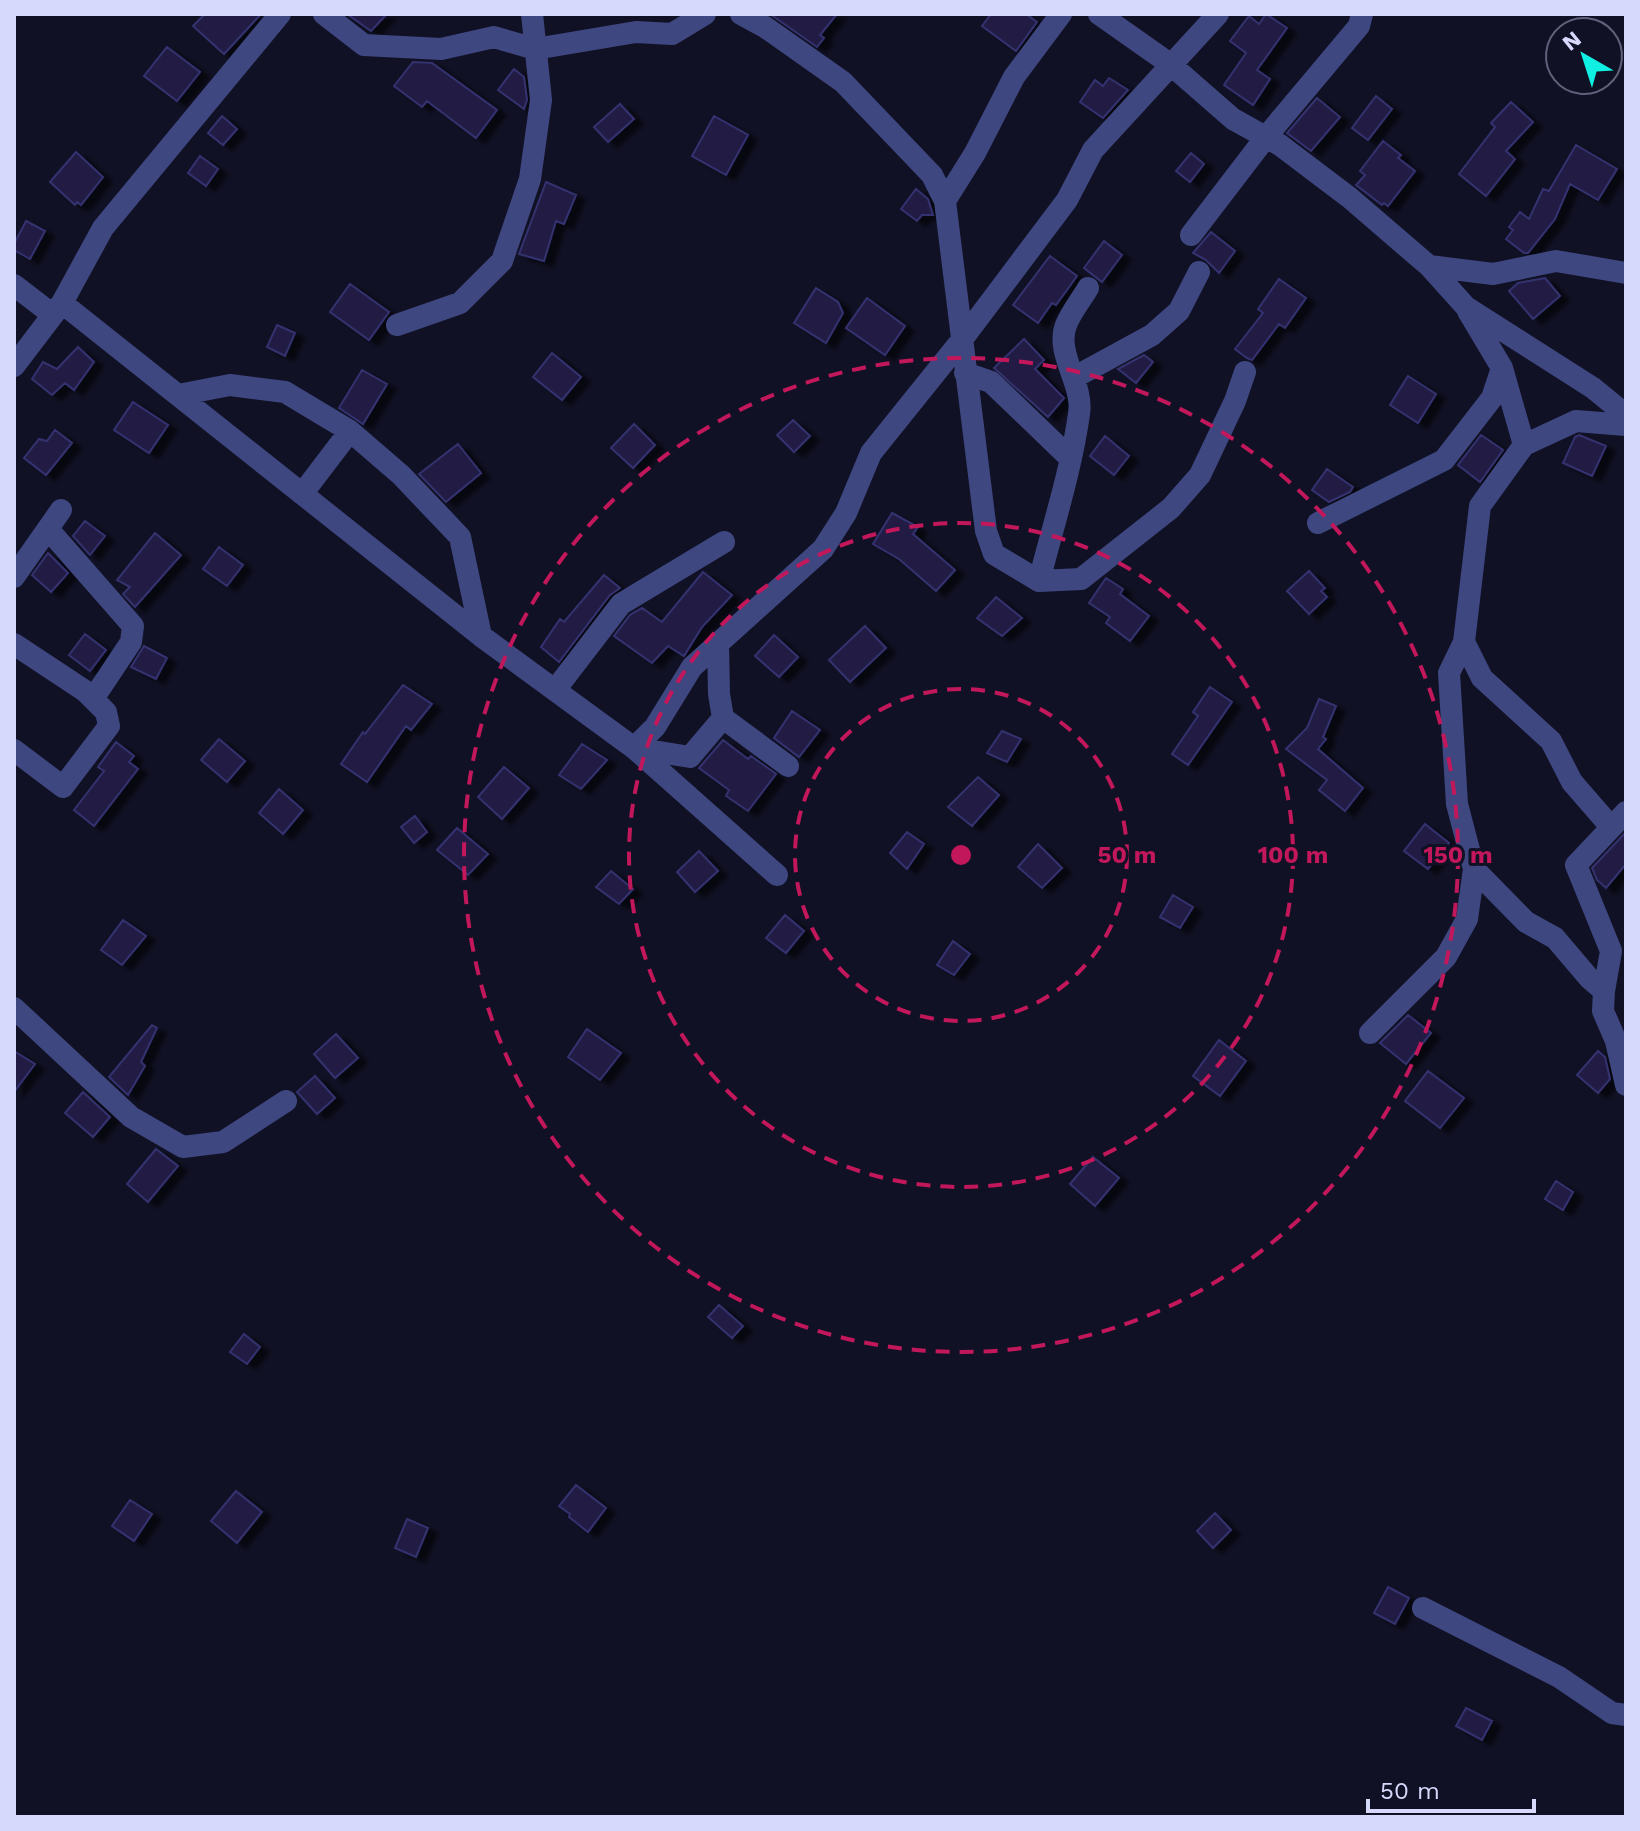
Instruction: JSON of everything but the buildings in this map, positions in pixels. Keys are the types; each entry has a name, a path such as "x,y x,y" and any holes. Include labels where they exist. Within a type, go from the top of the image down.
{"street":[{"path":"14,366 57,309 103,228 280,14"},
{"path":"324,14 364,45 441,49 494,37 535,49 636,32 672,34 705,14"},
{"path":"397,325 460,303 502,261 530,179 541,100 532,14"},
{"path":"741,14 768,20 843,82 932,175 945,201 986,531 994,554 1039,581 1081,579 1171,508 1200,475 1235,401 1245,372"},
{"path":"945,201 975,153 1014,77 1061,14"},
{"path":"1099,14 1170,64 1233,119 1266,137 1350,198 1429,266 1466,307 1502,368 1524,445"},
{"path":"634,748 655,727 692,667 823,549 846,513 871,453 961,341 1067,200 1093,150 1218,14"},
{"path":"1191,235 1266,137 1359,26 1362,14"},
{"path":"1429,266 1493,274 1556,261 1626,273"},
{"path":"1075,377 1152,335 1179,311 1199,272"},
{"path":"14,285 57,309 178,395 481,636 634,748 777,875"},
{"path":"1039,581 1071,459 1080,409 1075,377 1063,345 1066,326 1088,288"},
{"path":"1466,307 1593,388 1626,415"},
{"path":"1318,523 1444,460 1492,398 1502,368"},
{"path":"965,373 991,382 1071,459"},
{"path":"178,395 230,385 285,392 350,431 401,475 460,537 481,636"},
{"path":"1370,1033 1446,957 1467,919 1474,869 1457,804 1449,673 1464,642 1480,506 1524,445 1576,421 1626,425"},
{"path":"302,494 350,431"},
{"path":"14,577 61,510"},
{"path":"48,529 133,626 131,642 93,699"},
{"path":"555,690 621,604 724,542"},
{"path":"1464,642 1482,678 1551,741 1572,782 1618,820 1576,865 1611,951 1603,1011 1616,1041 1626,1085"},
{"path":"718,643 723,718 788,766"},
{"path":"14,644 93,699 106,712 109,726 63,787 14,750"},
{"path":"634,748 690,757 723,718"},
{"path":"1474,869 1526,922 1555,938 1604,991"},
{"path":"14,1008 131,1117 183,1147 223,1142 286,1101"},
{"path":"1423,1608 1559,1677 1612,1713 1626,1715"}]}
